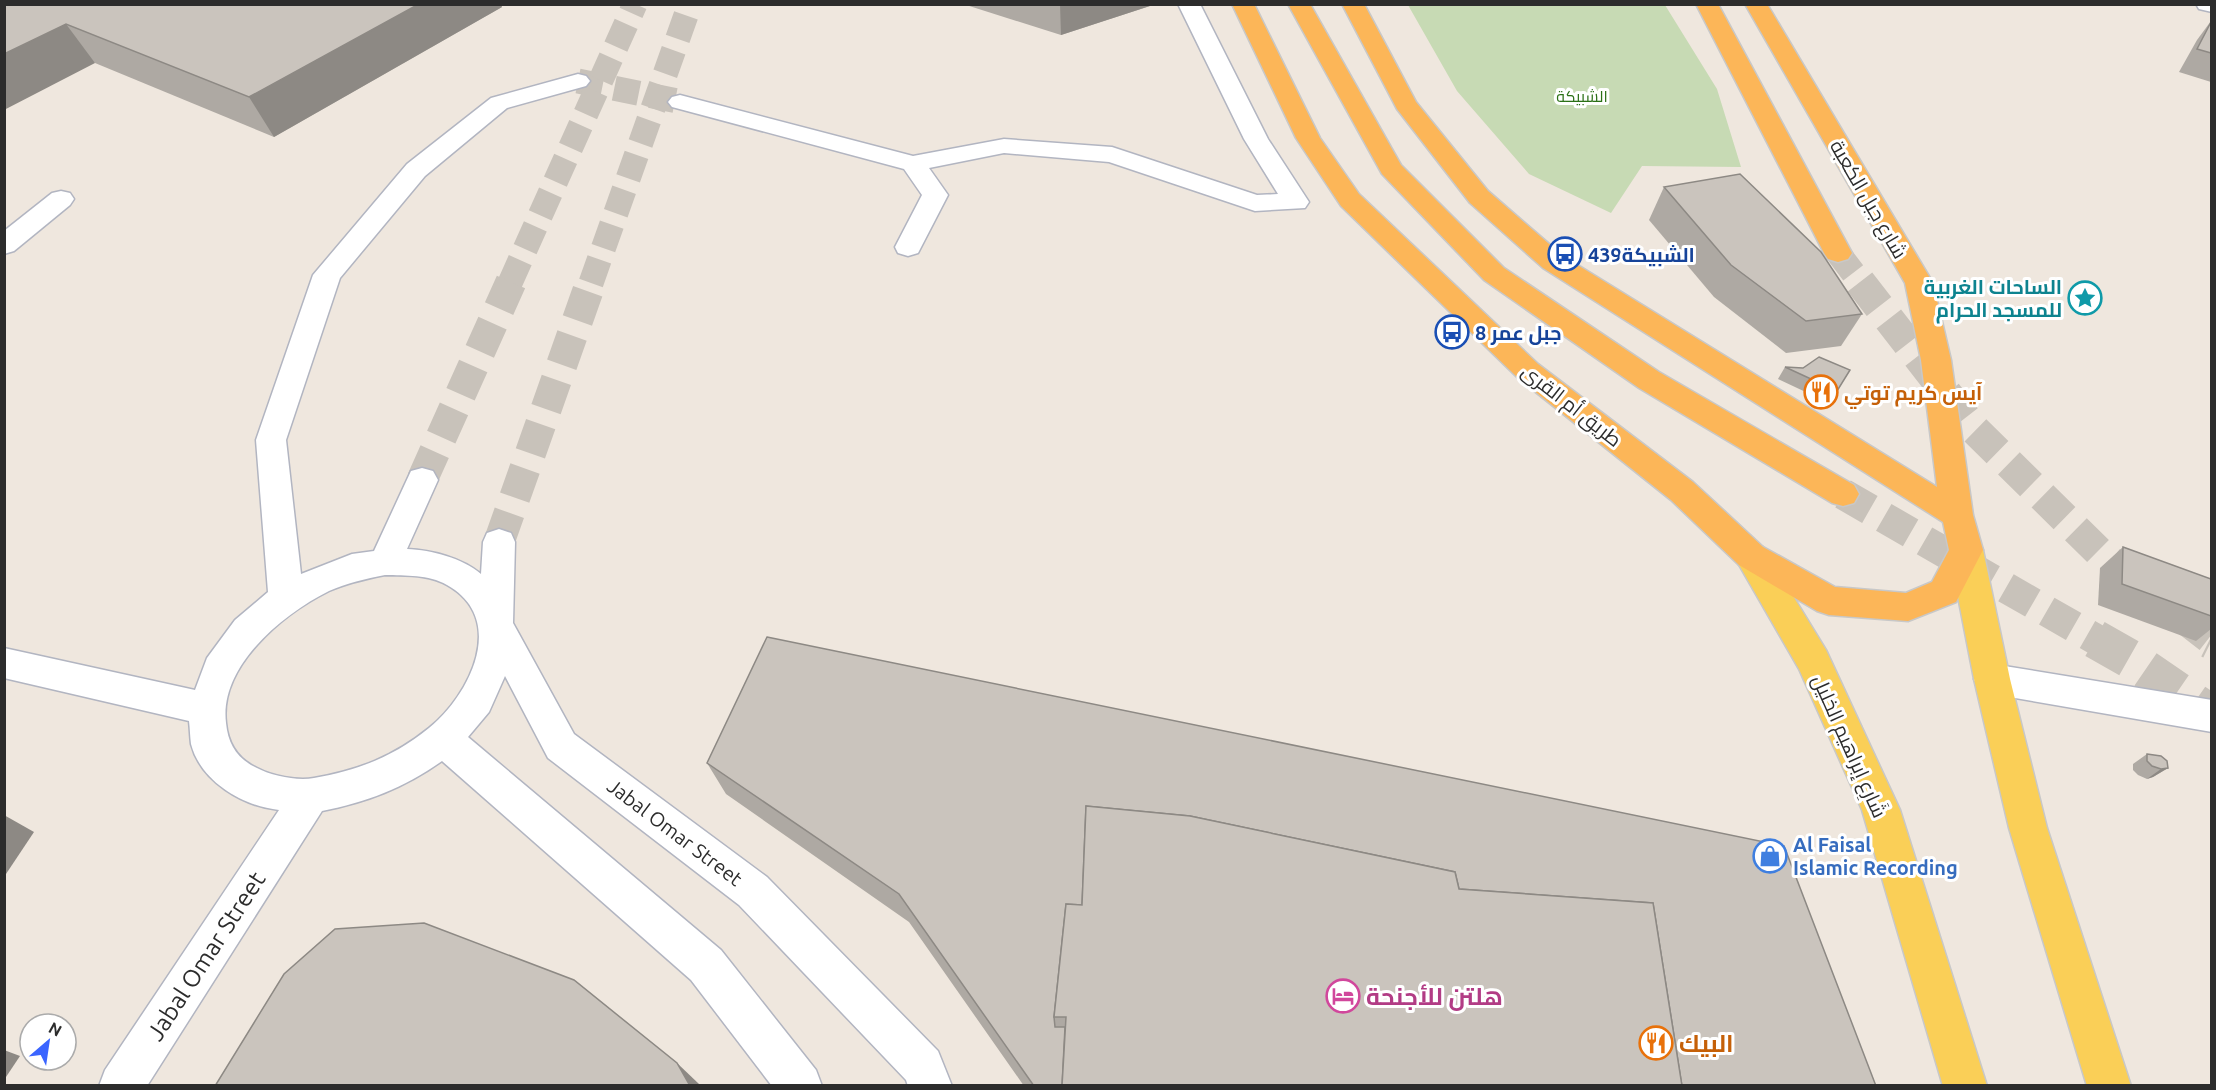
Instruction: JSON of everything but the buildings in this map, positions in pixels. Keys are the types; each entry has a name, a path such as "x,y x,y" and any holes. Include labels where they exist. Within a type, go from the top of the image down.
{"highway":[{"name":"طريق أم القرى","path":"1243,4 1308,138 1350,200 1527,371 1682,491 1751,556 1829,601 1908,607 1944,592 1961,532"},
{"path":"1299,4 1391,169 1494,274 1648,380 1843,494"},
{"path":"1353,4 1405,104 1479,197 1553,262 1961,532"},
{"path":"1707,4 1838,253"},
{"name":"شارع جبل الكعبة","path":"1756,4 1919,283 1936,360 1961,532"}],"main road":[{"path":"1961,532 1992,679 2028,828 2109,1086"},
{"name":"شَارِع إبراهيم الخليل","path":"1751,556 1812,661 1881,810 1965,1086"}],"street":[{"path":"680,102 913,164 1004,146 1112,155 1255,203 1296,202 1256,139 1189,4"},
{"path":"2207,4 2211,6"},
{"path":"286,598 272,440 327,275 417,170 499,103 578,81"},
{"path":"908,247 934,195 913,164"},
{"path":"4,245 61,199"},
{"path":"385,562 422,480"},
{"path":"4,663 206,709 210,745 230,774 265,791 310,796 357,787 402,768 443,739 476,701 494,661 499,542"},
{"name":"Jabal Omar Street","path":"206,709 220,669 247,630 286,598 318,581 352,568 385,562 425,563 459,575 483,595 561,746 753,891 923,1066 930,1086"},
{"path":"1992,679 2211,716"},
{"path":"443,739 705,965 800,1086"},
{"name":"Jabal Omar Street","path":"121,1086 310,796"}],"green space":[{"name":"الشبيكة","path":"1408,5 1665,5 1717,89 1741,167 1642,166 1611,213 1529,174 1457,91"}],"tunnel":[{"path":"599,85 635,4"},
{"path":"657,97 690,4"},
{"path":"578,81 599,85"},
{"path":"510,283 599,85"},
{"path":"599,85 657,97"},
{"path":"591,283 657,97"},
{"path":"657,97 678,101"},
{"path":"1838,253 1861,283"},
{"path":"422,480 511,282"},
{"path":"499,542 591,282"},
{"path":"1860,282 1975,430 2101,554 2212,640 2210,639"},
{"path":"1843,494 2097,640"},
{"path":"2095,639 2132,660 2212,715"}],"place":[{"name":"الشبيكة439","path":"1565,254"},
{"name":"الساحات الغربية للمسجد الحرام","path":"2085,298"},
{"name":"جبل عمر 8","path":"1452,332"},
{"name":"آيس كريم توتي","path":"1821,392"},
{"name":"Al Faisal Islamic Recording","path":"1770,856"},
{"name":"هلتن للأجنحة","path":"1343,996"},
{"name":"البيك","path":"1656,1043"}]}
